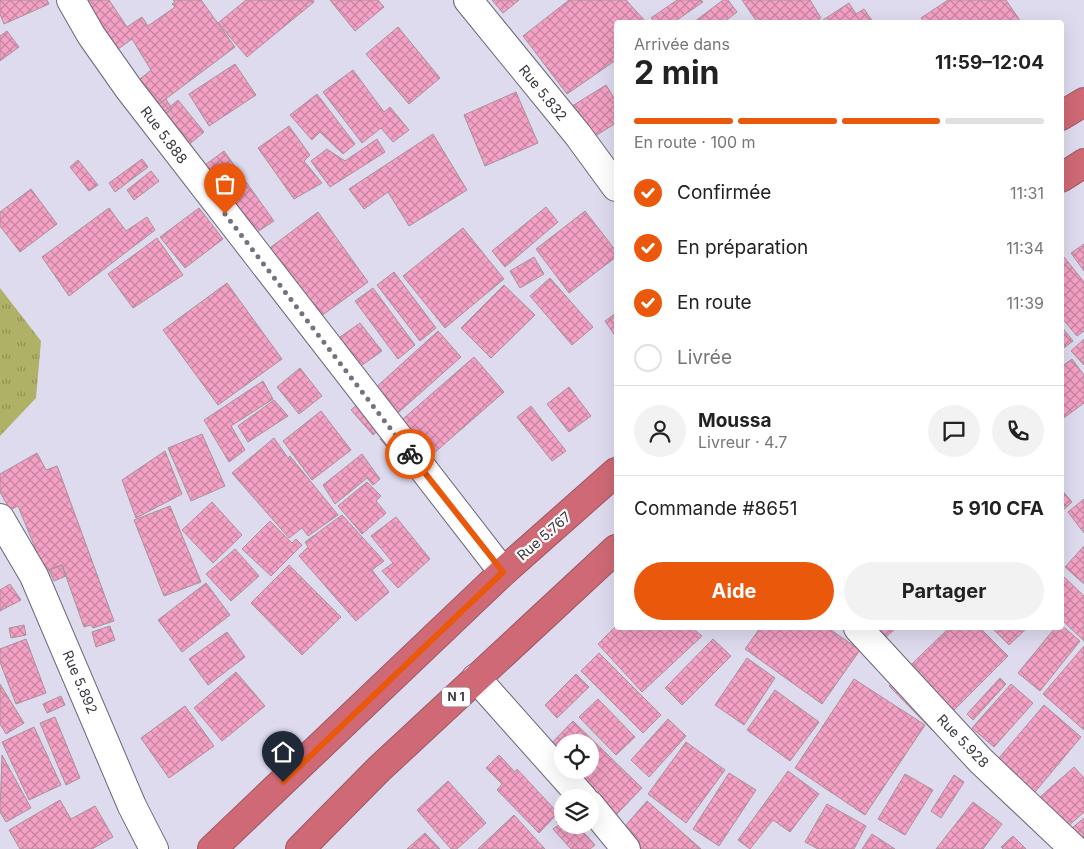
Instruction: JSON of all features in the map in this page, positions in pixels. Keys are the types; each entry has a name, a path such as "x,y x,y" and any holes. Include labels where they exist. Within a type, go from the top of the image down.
{"highway":[{"path":"1064,114 1084,102"},
{"path":"1064,176 1084,163"},
{"name":"Rue 5.767","path":"212,849 503,572 614,474"},
{"name":"N 1","path":"300,849 380,769 614,551"}],"street":[{"name":"Rue 5.888","path":"71,0 91,35 129,89 503,572"},
{"name":"Rue 5.832","path":"468,0 578,135 614,184"},
{"name":"Rue 5.892","path":"0,518 38,585 132,806 154,849"},
{"name":"Rue 5.928","path":"860,630 980,760 1074,849"},
{"path":"476,678 575,789"},
{"path":"599,816 626,849"}],"green space":[{"path":"0,288 41,341 36,398 0,436"}],"building":[{"path":"0,0 47,0 49,4 4,24 0,14"},
{"path":"84,0 109,0 127,27 142,17 148,26 175,7 172,4 175,2 173,0 201,0 235,47 159,104 140,79 151,70 132,39 118,49"},
{"path":"246,0 313,0 314,2 247,57 218,23"},
{"path":"330,0 378,0 384,7 355,31"},
{"path":"492,0 519,0 503,13"},
{"path":"569,0 626,0 644,20 614,20 614,61 567,94 523,36"},
{"path":"677,0 701,0 703,2 677,20 653,20 651,18"},
{"path":"723,0 728,0 737,12 727,20 697,20"},
{"path":"742,0 810,0 821,18 818,20 756,20"},
{"path":"948,0 1006,0 1020,20 922,20 921,18"},
{"path":"849,3 856,14 864,9 872,20 823,20"},
{"path":"398,27 440,78 409,104 366,54"},
{"path":"7,31 19,47 0,61 0,36"},
{"path":"235,64 256,95 209,126 189,94"},
{"path":"353,70 384,112 390,107 409,130 393,142 381,128 362,143 323,92"},
{"path":"606,85 614,98 614,124 589,140 569,108"},
{"path":"516,92 538,143 485,166 464,115"},
{"path":"317,94 355,144 343,154 320,132 312,140 290,115"},
{"path":"166,99 172,109 161,116 155,107"},
{"path":"178,100 204,132 180,152 154,120"},
{"path":"289,126 310,155 304,161 322,183 294,199 258,148"},
{"path":"433,134 467,190 409,226 388,192 364,209 349,189"},
{"path":"377,139 385,152 330,187 311,161 327,149 345,161"},
{"path":"224,151 274,221 257,232 205,165"},
{"path":"142,159 148,167 115,192 109,183"},
{"path":"78,160 98,185 89,191 70,167"},
{"path":"151,171 159,181 134,200 127,190"},
{"path":"31,189 57,224 20,252 0,226 0,212"},
{"path":"546,207 558,222 505,267 492,251"},
{"path":"109,208 126,231 147,217 155,230 69,296 42,257"},
{"path":"199,208 223,239 185,268 160,237"},
{"path":"585,211 614,248 614,259 569,293 536,249"},
{"path":"318,212 368,282 317,319 267,250"},
{"path":"463,228 504,279 445,328 403,276"},
{"path":"157,238 183,275 133,308 108,274"},
{"path":"1084,244 1084,271 1071,253"},
{"path":"534,257 544,274 520,288 510,271"},
{"path":"1064,257 1084,282 1084,331 1077,336 1064,321"},
{"path":"394,272 436,328 420,341 377,285"},
{"path":"550,278 593,327 572,345 530,296"},
{"path":"227,283 282,359 218,405 163,330"},
{"path":"504,285 535,315 491,358 461,328"},
{"path":"373,288 415,345 398,359 355,301"},
{"path":"614,314 614,334 605,321"},
{"path":"360,323 382,351 351,373 330,344"},
{"path":"1064,330 1073,341 1064,348"},
{"path":"438,331 461,357 373,435 351,410"},
{"path":"1084,339 1084,365 1071,351"},
{"path":"474,357 504,392 410,474 380,439"},
{"path":"1072,359 1084,375 1084,403 1064,418 1064,365"},
{"path":"300,368 322,396 299,414 277,387"},
{"path":"263,381 273,399 231,426 245,450 229,462 204,420"},
{"path":"569,387 591,416 569,432 547,404"},
{"path":"274,400 288,416 248,442 238,426"},
{"path":"531,406 566,451 552,461 517,417"},
{"path":"321,411 351,450 312,480 283,441"},
{"path":"202,434 225,486 191,501 168,448"},
{"path":"274,438 288,458 290,456 338,515 308,536 302,528 289,538 232,473"},
{"path":"165,451 182,494 136,518 122,480"},
{"path":"37,453 46,470 57,466 58,468 114,621 93,628 91,625 84,627 62,565 45,572 18,506 10,510 0,492 0,474"},
{"path":"362,454 380,479 373,485 367,478 335,504 323,485"},
{"path":"367,482 381,496 376,501 386,513 362,534 338,506"},
{"path":"1064,493 1072,502 1064,509"},
{"path":"1084,499 1084,533 1068,512"},
{"path":"212,502 242,535 213,563 182,530"},
{"path":"170,506 201,582 164,596 134,520"},
{"path":"342,515 384,561 372,570 389,592 356,621 299,556 308,547 305,542"},
{"path":"396,517 430,559 398,588 382,571 393,563 371,536"},
{"path":"270,521 292,543 296,539 302,545 271,576 242,549"},
{"path":"1084,546 1084,584 1065,567"},
{"path":"235,549 259,576 231,601 206,574"},
{"path":"62,565 66,576 54,581 49,570"},
{"path":"289,565 341,617 302,655 251,603"},
{"path":"1064,577 1084,596 1084,641 1064,622"},
{"path":"206,583 230,615 182,652 158,620"},
{"path":"10,584 21,600 0,611 0,590"},
{"path":"24,625 26,635 11,638 9,628"},
{"path":"110,626 115,640 96,647 92,632"},
{"path":"614,628 614,630 694,630 702,636 642,692 598,644"},
{"path":"1064,628 1080,641 1040,691 1018,673 1053,630 1064,630"},
{"path":"759,630 831,630 860,650 822,704 745,649"},
{"path":"876,630 894,630 885,638"},
{"path":"947,630 982,630 1008,656 933,731 889,686"},
{"path":"994,630 1025,630 1009,645"},
{"path":"227,632 245,657 208,685 189,659"},
{"path":"26,639 46,693 16,704 0,662 0,649"},
{"path":"713,639 731,656 682,705 665,688"},
{"path":"1084,646 1084,730 1043,694"},
{"path":"599,653 661,715 643,733 581,671"},
{"path":"747,658 775,678 744,725 715,705"},
{"path":"236,672 265,706 222,741 194,708"},
{"path":"576,674 589,687 557,718 545,705"},
{"path":"1000,678 1006,684 973,720 967,714"},
{"path":"854,679 925,725 865,815 795,768"},
{"path":"0,684 24,723 6,734 0,724"},
{"path":"1011,684 1033,703 994,747 972,728"},
{"path":"775,690 819,722 790,761 747,730"},
{"path":"61,696 65,705 47,713 43,704"},
{"path":"598,699 635,737 616,755 599,738 599,734 596,734 579,717"},
{"path":"1044,705 1081,737 1020,810 982,778"},
{"path":"185,706 214,746 169,778 141,738"},
{"path":"55,717 80,778 66,785 40,723"},
{"path":"668,719 686,736 649,777 631,760"},
{"path":"573,721 586,734 560,734"},
{"path":"34,727 61,785 29,800 2,742"},
{"path":"554,741 554,762 544,751"},
{"path":"686,742 725,770 686,823 648,794"},
{"path":"599,746 642,788 613,818 599,805 599,789 583,789 572,779 599,779"},
{"path":"2,755 31,808 6,822 0,812"},
{"path":"499,755 515,772 517,769 554,809 554,817 539,833 497,790 502,784 486,768"},
{"path":"1074,767 1084,778 1084,812 1066,828 1039,798"},
{"path":"788,771 819,794 790,832 773,820 750,849 738,840"},
{"path":"729,773 756,790 719,846 693,829"},
{"path":"905,774 933,790 905,835 878,819"},
{"path":"954,775 964,782 941,818 931,811"},
{"path":"448,781 486,823 457,849 451,849 417,810"},
{"path":"60,800 71,819 95,806 113,837 92,849 20,849 9,830"},
{"path":"647,801 701,849 634,849 618,834"},
{"path":"973,802 1002,824 983,849 936,849"},
{"path":"827,804 866,826 854,849 818,849 805,842"},
{"path":"514,815 545,849 478,849"},
{"path":"1084,818 1084,849 1055,842"},
{"path":"425,833 440,849 407,849"},
{"path":"558,834 585,834 595,845 590,849 571,849"},
{"path":"872,834 895,849 862,849"},
{"path":"1013,836 1026,849 1003,849 1001,847"}],"way so far":[{"path":"225,214 410,454"}],"route":[{"path":"283,782 503,572 410,454"}]}
